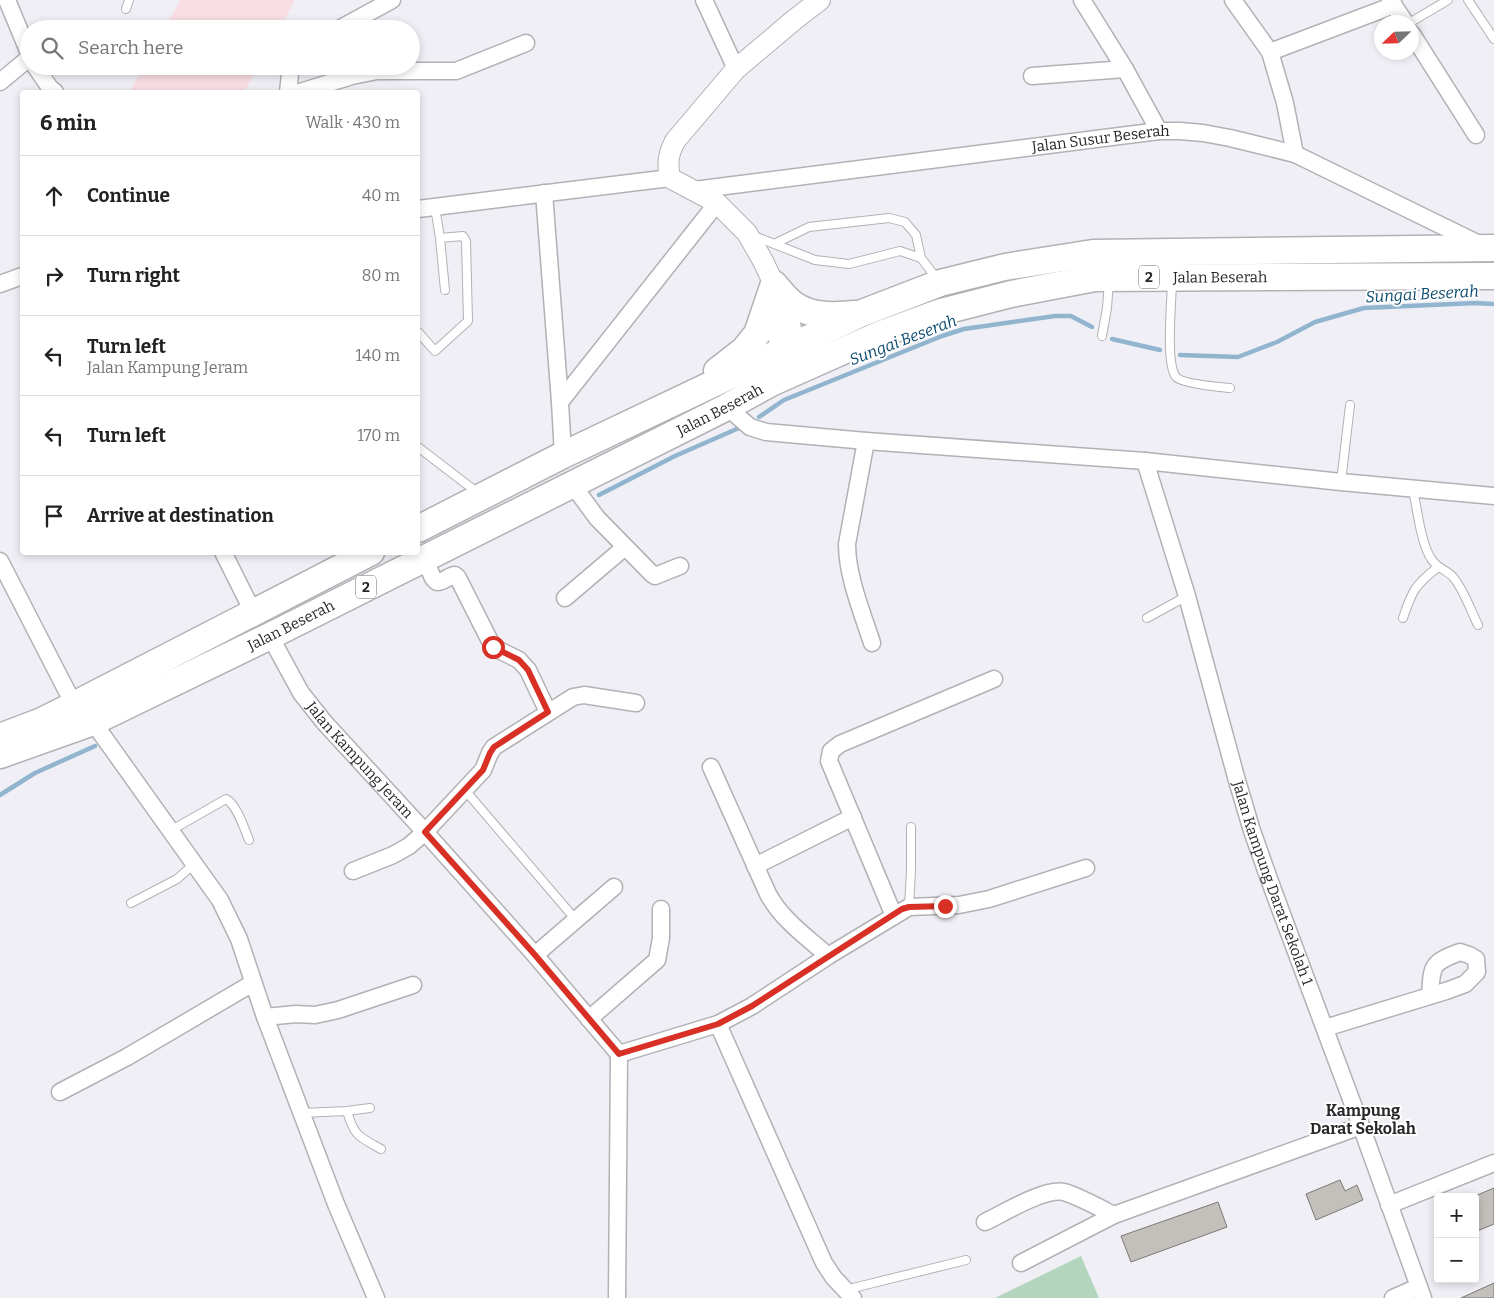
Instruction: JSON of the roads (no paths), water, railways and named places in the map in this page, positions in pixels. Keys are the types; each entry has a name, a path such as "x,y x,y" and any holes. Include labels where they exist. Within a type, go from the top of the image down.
{"highway":[{"name":"Jalan Beserah","path":"420,527 563,455 862,313 940,283 1005,267 1093,253 1490,248"},
{"name":"Jalan Beserah","path":"0,738 42,721 84,713 270,636 727,407 772,382 881,334 941,312 1011,294 1095,278 1494,276"},
{"path":"684,398 744,350 757,334 774,284 792,304 804,310 836,315 862,313"},
{"path":"772,382 788,348 819,362"},
{"name":"Jalan Beserah","path":"0,755 84,713 254,614 365,555"}],"street":[{"path":"7,0 7,20 20,40"},
{"path":"355,20 392,0"},
{"path":"704,0 736,69"},
{"path":"670,178 667,163 675,141 736,69 820,0"},
{"path":"1082,0 1125,69 1159,131"},
{"path":"1233,0 1270,52 1285,103 1295,154"},
{"path":"1270,52 1392,2 1400,15"},
{"path":"420,71 456,71 526,43"},
{"path":"1419,45 1476,135"},
{"path":"0,82 20,65"},
{"path":"1032,76 1125,69"},
{"path":"42,75 52,90"},
{"path":"288,90 290,75"},
{"path":"306,90 356,75"},
{"name":"Jalan Susur Beserah","path":"694,190 1159,131 1180,131 1257,144 1295,154 1490,248"},
{"path":"420,209 670,178 717,202 748,234 788,314 791,329 788,348"},
{"path":"544,192 563,455"},
{"path":"560,402 717,202"},
{"path":"0,284 20,277"},
{"path":"727,407 750,427 766,432 1145,461 1494,496"},
{"path":"866,441 847,544 847,555 849,569 872,643"},
{"name":"Jalan Kampung Darat Sekolah 1","path":"1145,461 1187,596 1252,831 1362,1126 1420,1293"},
{"path":"572,484 597,518 652,574 655,576 680,566"},
{"path":"565,598 625,547"},
{"path":"224,555 254,614"},
{"path":"424,558 437,582 441,582 452,575 458,578 493,647 519,660 528,670 548,712"},
{"path":"0,561 84,713 220,900 239,939 265,1017 301,1113 336,1204 376,1298"},
{"name":"Jalan Kampung Jeram","path":"270,636 301,693 318,715 535,955 619,1054"},
{"path":"894,916 829,761 831,751 840,744 994,679"},
{"path":"353,871 393,855 409,846 425,832 483,770 494,747 573,697 584,695 636,704"},
{"path":"711,767 775,907 828,956"},
{"path":"755,866 853,817"},
{"path":"617,1298 619,1054 718,1024 752,1006 828,956 909,907 959,905 981,901 1086,868"},
{"path":"535,955 614,887"},
{"path":"589,1019 656,960 661,938 661,909"},
{"path":"60,1092 127,1056 253,983"},
{"path":"265,1017 296,1014 315,1015 338,1010 413,985"},
{"path":"1325,1028 1430,995"},
{"path":"718,1024 824,1263 834,1278 849,1294"},
{"path":"1021,1263 1114,1215 1362,1126"},
{"path":"1389,1205 1494,1163"},
{"path":"985,1222 1053,1191 1065,1192 1114,1215"},
{"path":"1394,1298 1420,1293"}],"lane":[{"path":"126,9 129,0"},
{"path":"1419,17 1448,0"},
{"path":"1468,0 1494,39"},
{"path":"434,207 440,238 445,290"},
{"path":"774,244 809,227 889,218 904,222 916,235 921,258 940,283"},
{"path":"748,234 815,260 849,264 900,251 921,258"},
{"path":"420,334 435,350 468,321 466,241 462,236 440,238"},
{"path":"1172,277 1170,351 1172,368 1176,378 1183,381 1230,388"},
{"path":"1102,336 1107,308 1109,278"},
{"path":"1341,482 1350,405"},
{"path":"420,449 481,496"},
{"path":"1413,489 1425,547 1432,561 1452,576 1457,583 1478,625"},
{"path":"1403,618 1410,596 1423,579 1438,567"},
{"path":"1147,618 1187,596"},
{"path":"464,789 576,920"},
{"path":"170,831 226,799 234,808 249,840"},
{"path":"909,907 911,870 910,827"},
{"path":"131,903 177,878 194,864"},
{"path":"301,1113 370,1108"},
{"path":"347,1111 357,1136 381,1149"},
{"path":"849,1294 966,1260"}],"waterway":[{"name":"Sungai Beserah","path":"1180,355 1238,357 1277,342 1315,322 1364,308 1476,303 1494,304"},
{"name":"Sungai Beserah","path":"759,417 784,400 942,336 964,329 1055,316 1071,316 1092,327"},
{"name":"Sungai Beserah","path":"1112,339 1160,350"},
{"name":"Sungai Beserah","path":"599,495 675,456 739,428"},
{"name":"Sungai Beserah","path":"0,795 35,773 95,746"}],"district":[{"name":"Kampung Darat Sekolah","path":"1363,1119"}]}
